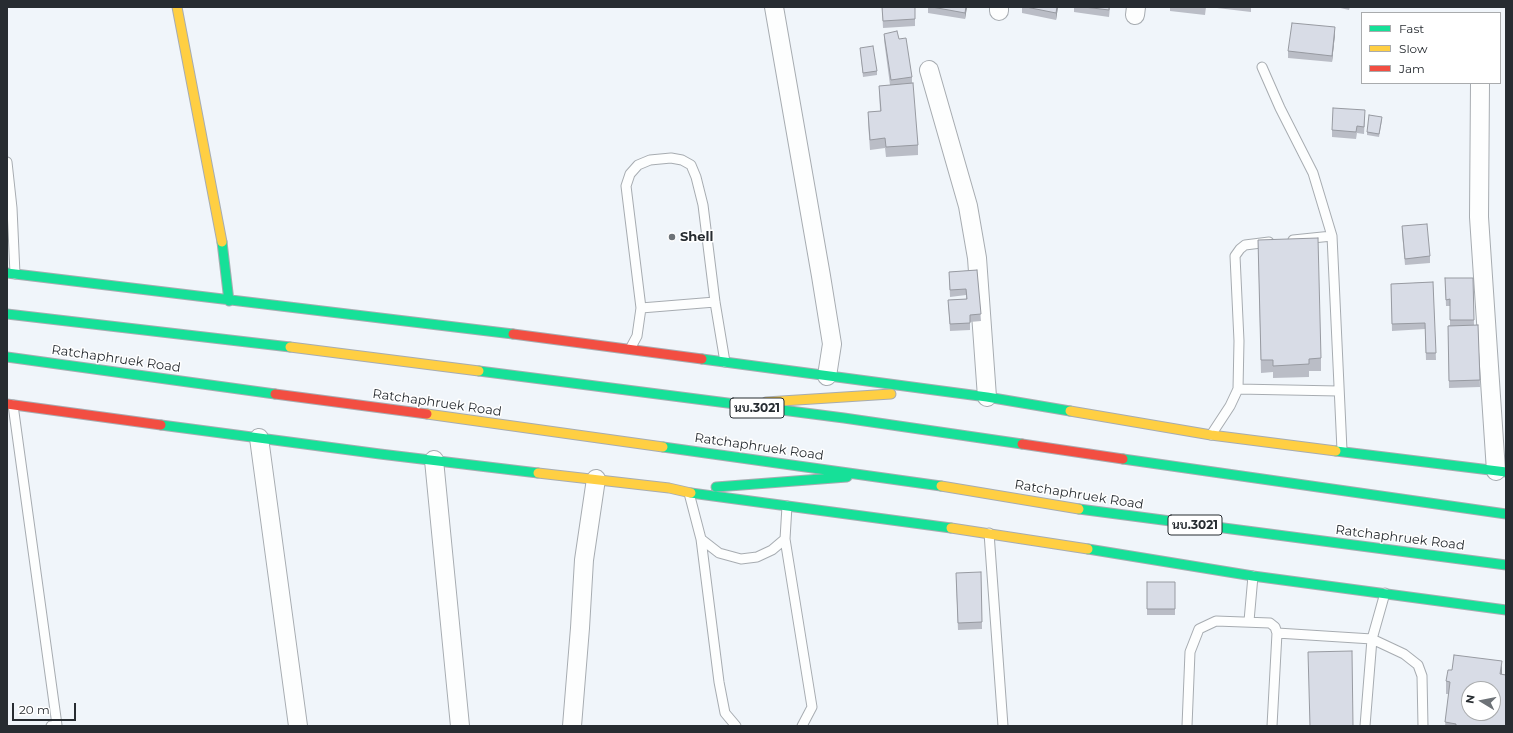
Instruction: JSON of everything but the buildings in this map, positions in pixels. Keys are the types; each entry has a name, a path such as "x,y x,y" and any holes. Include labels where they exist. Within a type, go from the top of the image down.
{"main road":[{"path":"177,7 225,257 229,301"},
{"path":"11,274 516,334 938,391 988,396 1211,435 1342,450 1501,471"},
{"name":"นบ.3021","path":"7,314 267,344 844,418 1384,498 1506,514"},
{"name":"Ratchaphruek Road","path":"7,357 884,477 1112,514 1506,565"},
{"path":"735,405 756,402 938,391"},
{"path":"10,404 259,438 669,488 689,493 989,533 1253,576 1506,610"},
{"path":"669,488 730,486 835,477 884,477"}],"street":[{"path":"774,7 832,344 827,376"},
{"path":"929,70 968,206 977,258 988,396"},
{"path":"1480,84 1479,217 1501,471"},
{"path":"259,438 298,726"},
{"path":"434,460 460,726"},
{"path":"572,726 584,560 596,479"}],"lane":[{"path":"1262,67 1280,108 1313,173 1332,236 1342,450"},
{"path":"629,350 637,336 641,308 626,186 630,174 638,165 650,160 671,158 682,160 691,165 696,177 703,205 715,302 725,362"},
{"path":"7,162 12,208 11,274"},
{"path":"1211,435 1230,406 1238,389 1239,342 1236,256 1240,249 1245,245 1332,236"},
{"path":"641,308 715,302"},
{"path":"1238,389 1338,390"},
{"path":"10,404 57,725 50,726"},
{"path":"689,493 701,539 719,682 725,713 736,726"},
{"path":"787,506 785,539 812,707 802,726"},
{"path":"989,533 1003,726"},
{"path":"701,539 719,553 741,559 757,557 772,550 785,539"},
{"path":"1249,621 1253,576"},
{"path":"1365,726 1372,639 1385,593"},
{"path":"1187,726 1190,652 1199,629 1216,621 1249,621 1270,623 1275,627 1277,633 1272,726"},
{"path":"1277,633 1372,639 1404,654 1418,665 1422,676 1422,726"}],"traffic: fast":[{"path":"222,242 229,301"},
{"path":"7,273 513,334"},
{"path":"7,314 290,347"},
{"path":"7,357 275,394"},
{"path":"702,359 987,397 1070,411"},
{"path":"479,371 844,418 1022,444"},
{"path":"161,425 538,473"},
{"path":"663,447 941,486"},
{"path":"1336,451 1506,472"},
{"path":"1123,459 1506,514"},
{"path":"716,487 847,477"},
{"path":"691,493 951,528"},
{"path":"1079,509 1506,565"},
{"path":"1088,549 1253,576 1506,610"}],"traffic: slow":[{"path":"177,7 222,242"},
{"path":"290,347 479,371"},
{"path":"766,402 891,394"},
{"path":"1070,411 1211,435 1336,451"},
{"path":"427,414 663,447"},
{"path":"538,473 669,488 691,493"},
{"path":"941,486 1079,509"},
{"path":"951,528 1088,549"}],"traffic: jam":[{"path":"513,334 702,359"},
{"path":"275,394 427,414"},
{"path":"7,404 161,425"},
{"path":"1022,444 1123,459"}],"place":[{"name":"Shell","path":"672,237"}]}
